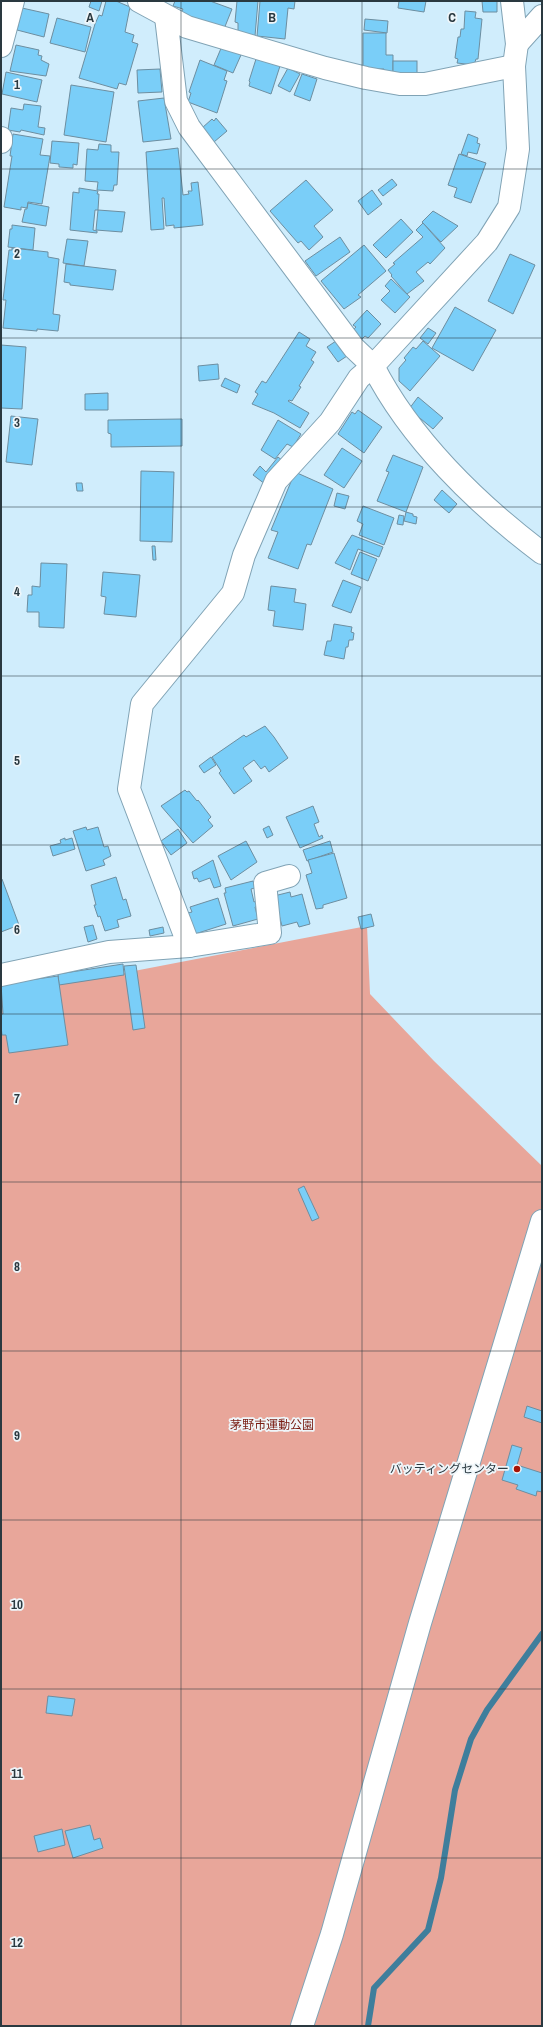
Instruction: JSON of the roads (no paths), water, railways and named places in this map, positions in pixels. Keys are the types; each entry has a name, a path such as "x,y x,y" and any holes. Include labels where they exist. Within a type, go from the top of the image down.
{"street":[{"path":"1,46 13,1"},
{"path":"139,1 186,27 325,68 400,84 426,84 514,66"},
{"path":"189,946 129,789 142,704 233,593 244,555 276,480 330,422 359,378 373,366 487,242 509,207 518,149 514,66 517,44 512,1"},
{"path":"517,44 542,16"},
{"path":"166,17 176,101 189,127 354,348 373,366 384,389 422,442 506,526 542,553"},
{"path":"1,975 110,952 189,946 270,933 265,883 289,876"},
{"path":"302,2026 332,1934 420,1623 542,1221"}],"waterway":[{"path":"368,2026 374,1988 428,1930 441,1878 455,1790 471,1739 487,1710 542,1634"}],"place":[{"name":"バッティングセンター","path":"517,1469"}],"park label":[{"name":"茅野市運動公園","path":"272,1425"}]}
